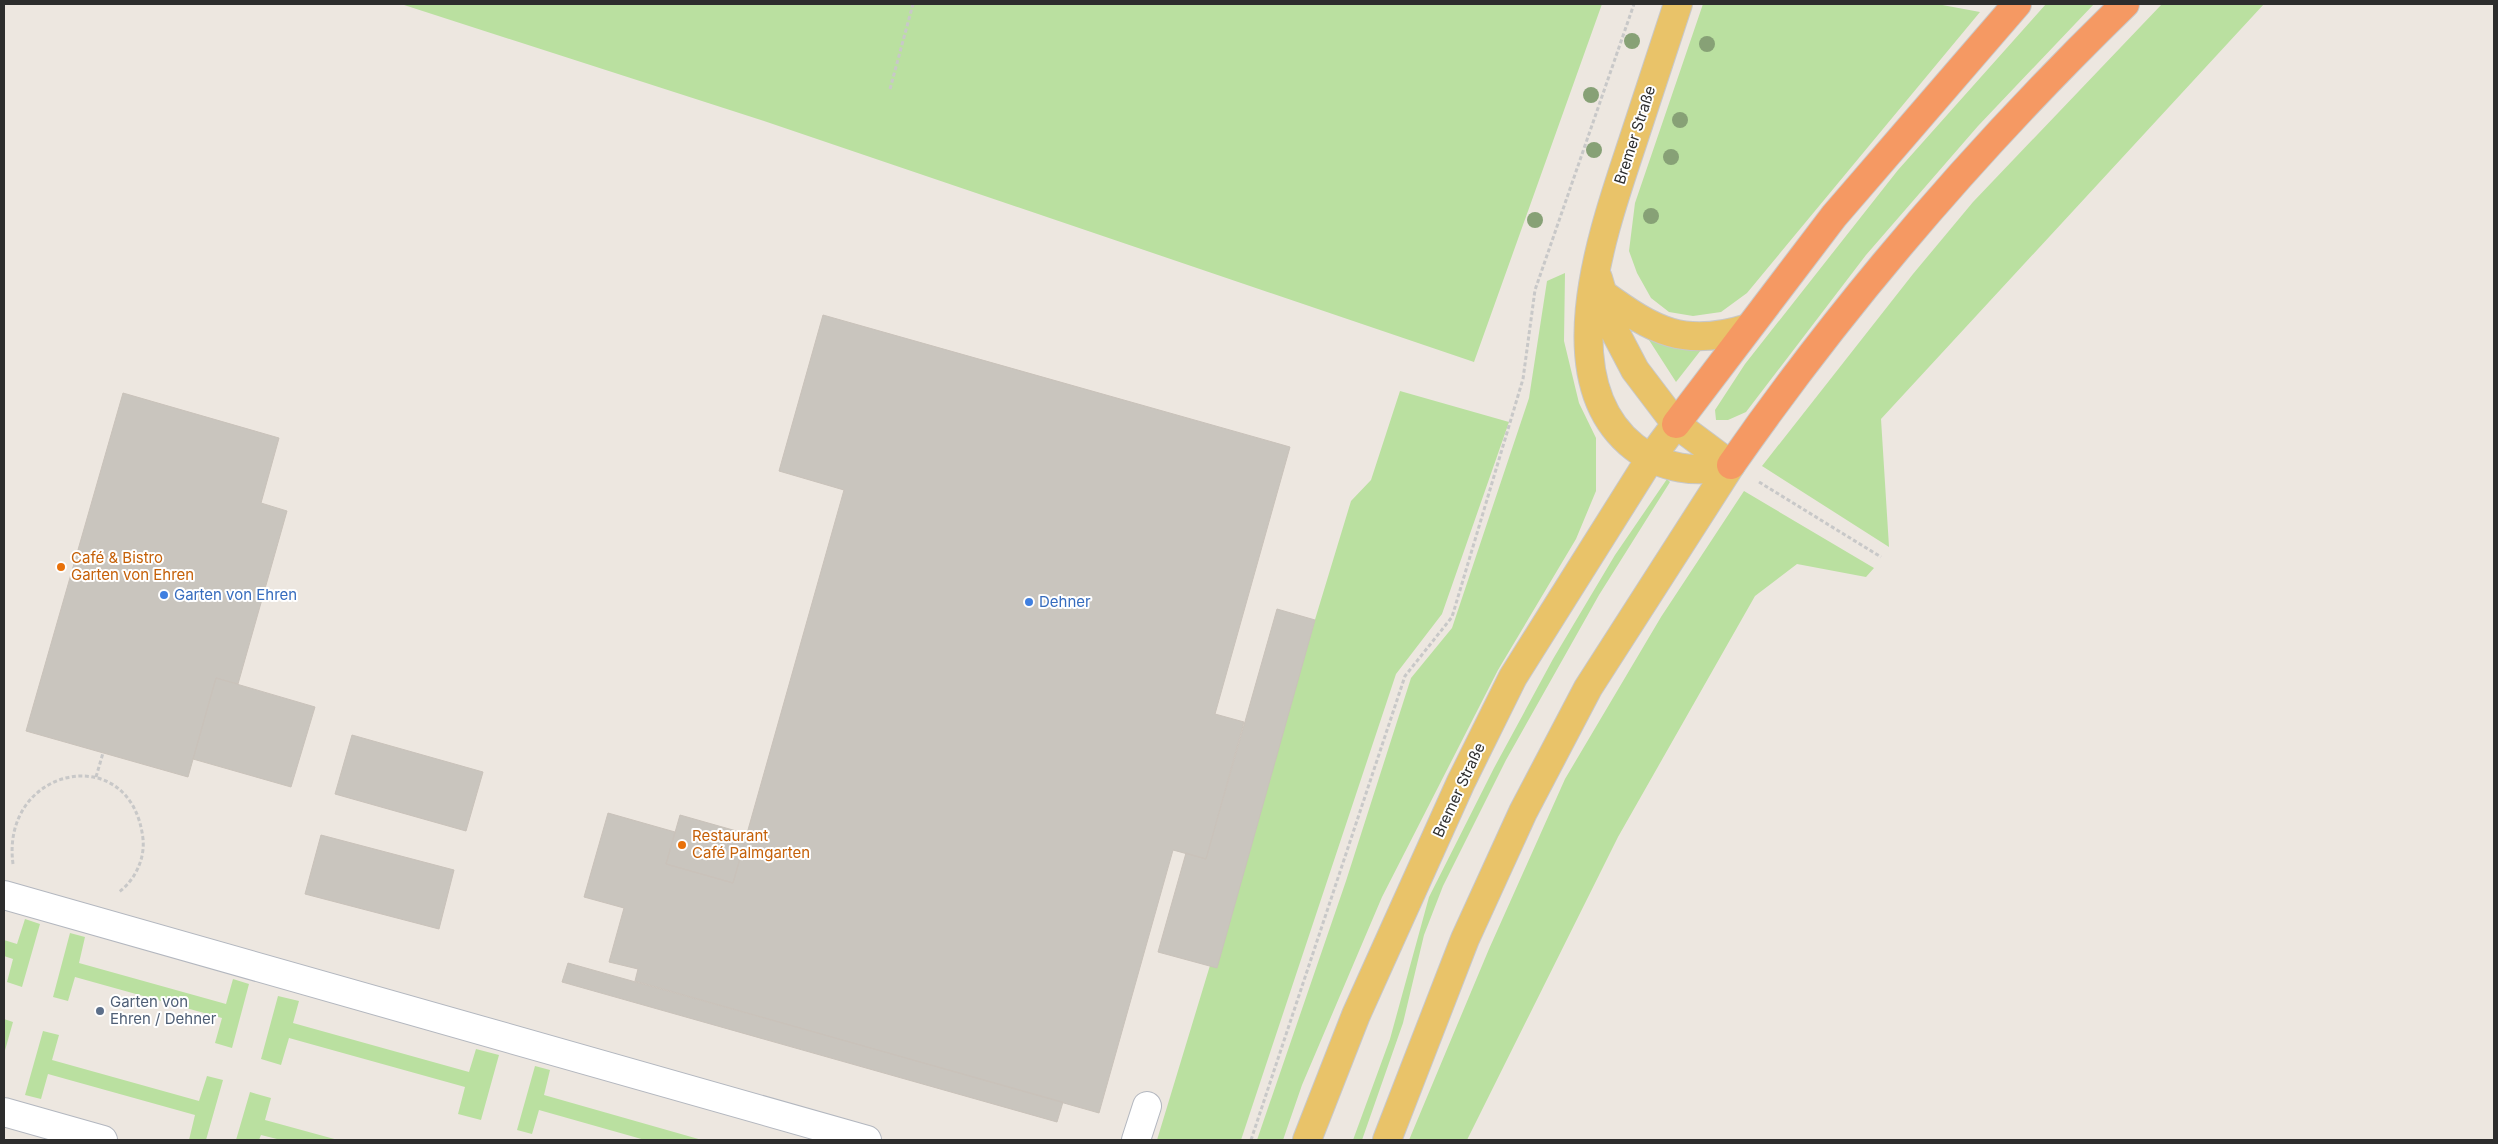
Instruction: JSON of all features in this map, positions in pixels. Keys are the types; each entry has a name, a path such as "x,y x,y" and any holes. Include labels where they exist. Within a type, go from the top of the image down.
{"highway":[{"path":"1676,424 1834,216 2016,4"},
{"path":"1731,464 1805,364 1932,208 2067,62 2125,4"}],"main road":[{"name":"Bremer Straße","path":"1678,4 1594,267 1588,337 1595,391 1612,426 1627,441 1650,459 1673,467 1715,469 1731,464"},
{"path":"1387,1140 1465,939 1523,812 1588,688 1731,464 1676,424 1635,370 1613,328 1594,267"},
{"path":"1603,294 1644,323 1658,329 1698,336 1724,335 1748,328"},
{"name":"Bremer Straße","path":"1308,1140 1360,1006 1461,782 1513,677 1650,459 1676,424"}],"lane":[{"path":"4,895 867,1140"},
{"path":"1136,1140 1146,1106"},
{"path":"4,1112 103,1140"}],"path":[{"path":"890,89 913,4"},
{"path":"1251,1140 1405,676 1452,617 1523,379 1536,290 1634,4"},
{"path":"1731,464 1881,557"},
{"path":"96,777 103,753"},
{"path":"34,790 53,779 74,775 96,777 116,788 132,804 141,824 144,846 138,868 126,886 114,896"},
{"path":"19,806 29,795"},
{"path":"15,869 9,848 11,826 17,813"}],"green space":[{"path":"401,4 1602,4 1474,362 764,121"},
{"path":"1703,4 1937,4 1980,12 1747,293 1721,312 1693,316 1669,312 1651,298 1637,273 1629,251 1635,203"},
{"path":"2046,4 2094,4 1978,126 1866,255 1746,412 1728,420 1716,420 1715,410 1745,364 1898,170"},
{"path":"2162,4 2264,4 1881,419 1889,547 1762,466 1913,274 1973,202"},
{"path":"1565,273 1564,341 1579,403 1596,438 1596,491 1576,539 1498,670 1382,897 1302,1085 1283,1140 1257,1140 1346,881 1411,678 1452,628 1529,398 1547,281"},
{"path":"1649,340 1655,340 1701,350 1676,382"},
{"path":"1400,391 1509,422 1442,614 1396,674 1241,1140 1157,1140 1351,501 1371,480"},
{"path":"1667,479 1670,482 1599,595 1506,760 1443,886 1424,935 1403,1023 1362,1140 1353,1140 1390,1039 1429,897 1494,768 1553,659 1615,555"},
{"path":"1744,491 1874,568 1866,577 1797,564 1755,596 1618,837 1467,1140 1409,1140 1489,949 1565,779 1661,617"},
{"path":"25,919 40,924 22,987 7,982 13,959 4,956 4,940 17,944"},
{"path":"70,933 85,937 79,963 226,1004 233,979 249,984 232,1048 215,1043 222,1018 75,977 68,1001 53,997"},
{"path":"278,996 299,1001 293,1023 469,1072 476,1049 499,1055 481,1120 458,1114 465,1087 289,1038 281,1065 261,1059"},
{"path":"4,1019 13,1022 4,1054"},
{"path":"43,1031 59,1035 52,1060 199,1101 207,1076 223,1080 206,1140 189,1140 195,1115 48,1074 41,1099 25,1095"},
{"path":"535,1066 550,1070 544,1095 702,1140 645,1140 539,1110 532,1134 517,1130"},
{"path":"250,1092 271,1098 265,1120 338,1140 281,1140 261,1135 259,1140 236,1140"}],"building":[{"name":"Dehner","path":"823,315 1290,447 1215,714 1244,722 1206,859 1173,850 1099,1113 635,981 638,969 609,962 624,908 584,897 608,813 675,832 666,864 733,883 844,490 779,471"},
{"name":"Garten von Ehren","path":"123,393 279,438 261,503 287,511 238,684 216,678 188,777 26,731"},
{"path":"1277,609 1315,620 1217,968 1158,952 1186,853 1206,859"},
{"path":"216,678 315,707 291,787 193,759"},
{"path":"352,735 483,772 466,831 335,794"},
{"path":"680,815 747,834 733,883 666,864"},
{"path":"321,835 454,870 439,929 305,894"},
{"path":"568,963 1063,1102 1057,1122 562,982"}],"place":[{"name":"Café & Bistro Garten von Ehren","path":"61,567"},
{"name":"Garten von Ehren","path":"164,595"},
{"name":"Dehner","path":"1029,602"},
{"name":"Restaurant Café Palmgarten","path":"682,845"},
{"name":"Garten von Ehren / Dehner","path":"100,1011"}]}
